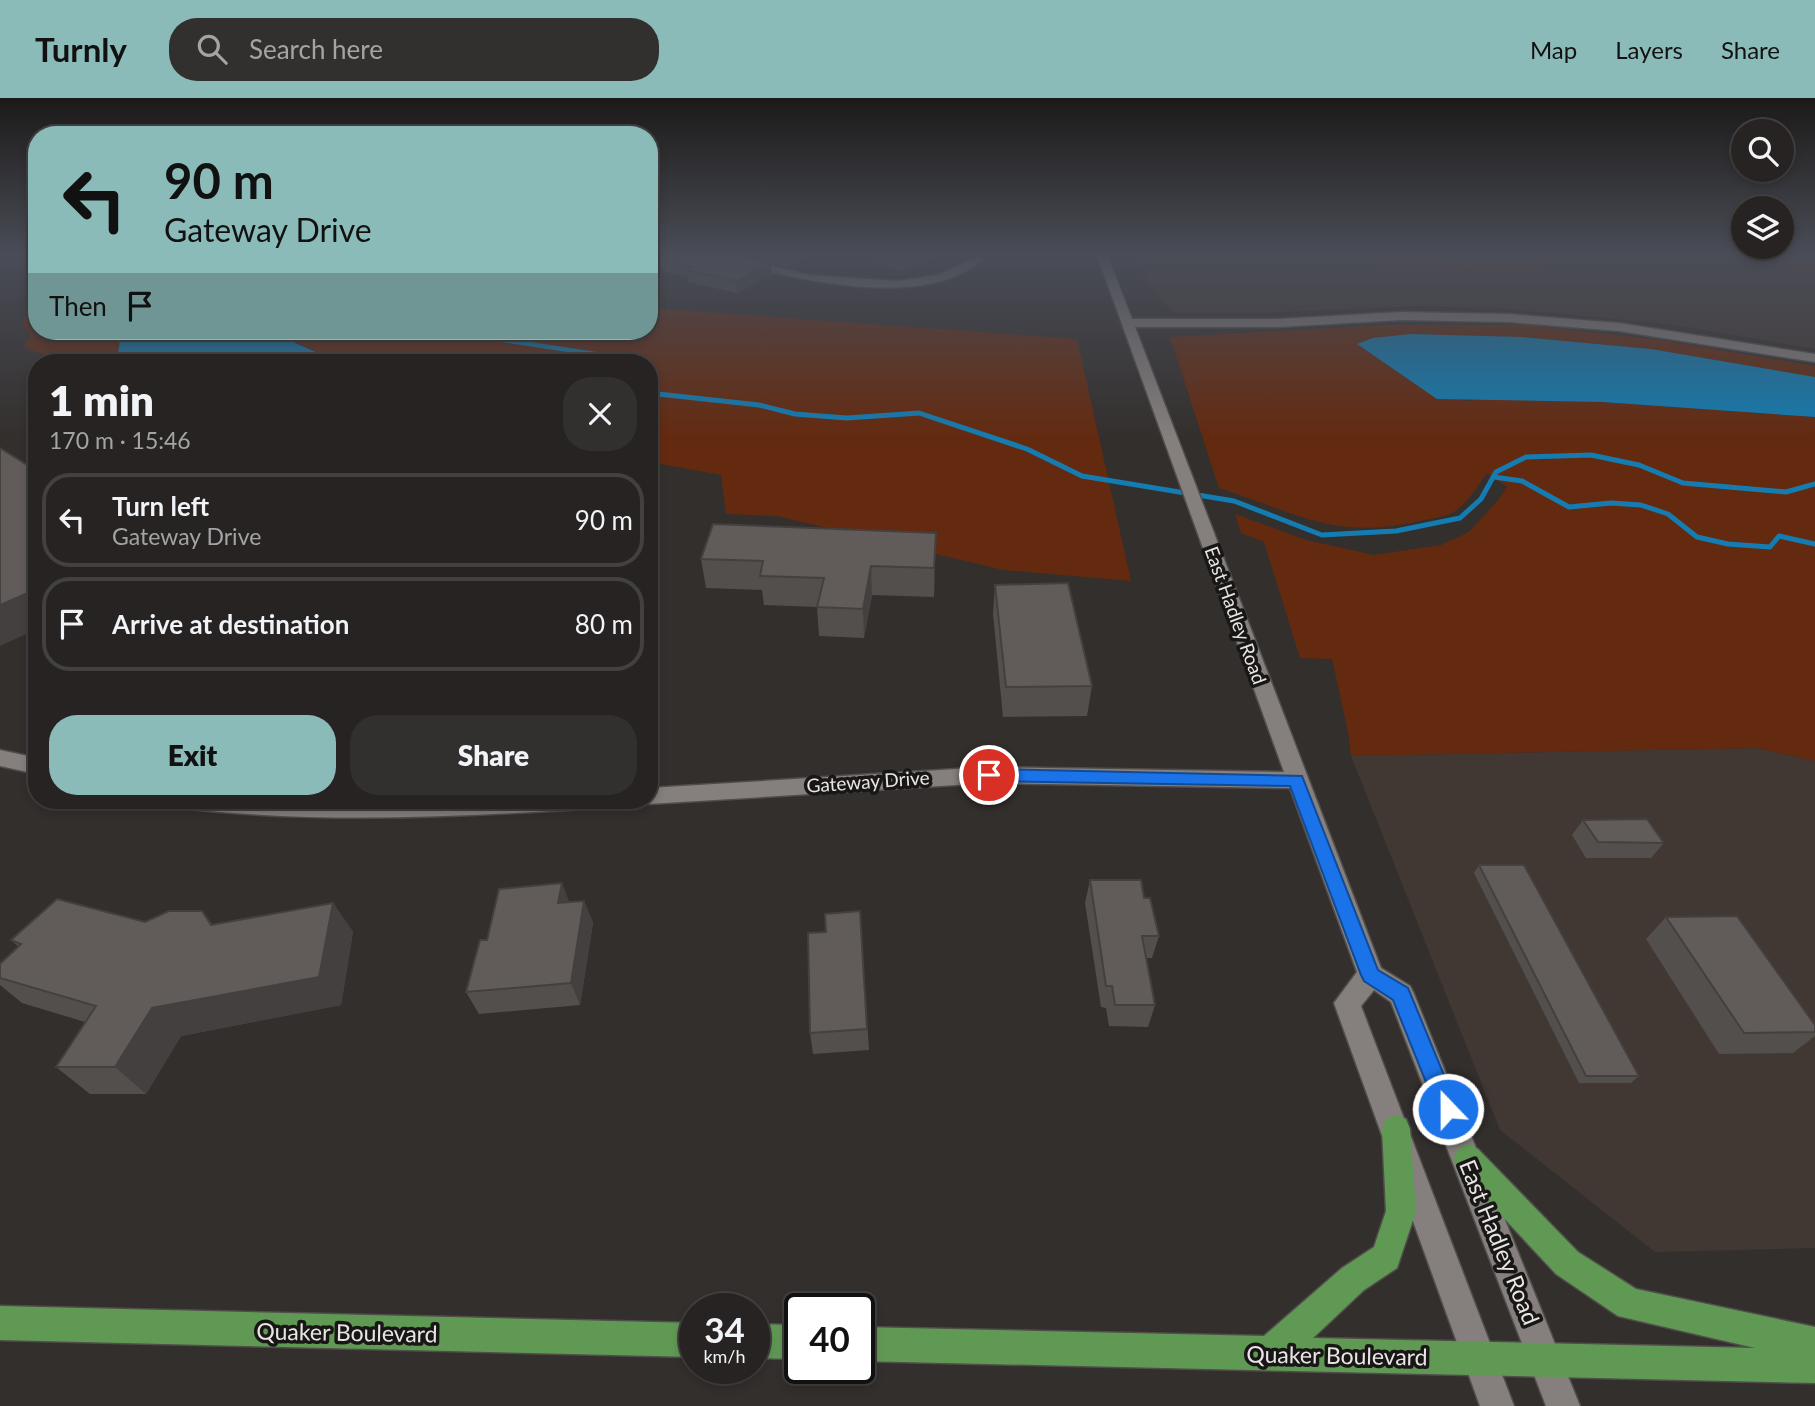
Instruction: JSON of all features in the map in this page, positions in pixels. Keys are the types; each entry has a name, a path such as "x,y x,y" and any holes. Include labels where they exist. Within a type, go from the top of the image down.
{"main road":[{"path":"1271,1353 1353,1279 1386,1256 1401,1211 1396,1129"},
{"path":"1468,1159 1567,1263 1630,1304 1815,1344"},
{"name":"Quaker Boulevard","path":"0,1323 679,1340"},
{"name":"Quaker Boulevard","path":"875,1344 1815,1366"}],"street":[{"name":"East Hadley Road","path":"1125,316 1296,780 1371,975 1401,994 1563,1406"},
{"path":"1128,323 1278,323 1433,316"},
{"path":"1479,316 1632,328 1815,358"},
{"path":"0,758 28,764"},
{"name":"Gateway Drive","path":"658,795 934,777 1296,780"},
{"path":"310,809 450,809"},
{"path":"1371,975 1348,1003 1497,1406"}],"shaded area":[{"path":"28,316 28,332 22,324 23,319"},
{"path":"658,316 760,316 1077,339 1131,581 1003,570 777,516 726,514 721,475 658,464 658,354 322,354 290,340 658,340"},
{"path":"1583,316 1815,316 1815,349 1668,324"},
{"path":"1384,325 1529,325 1660,340 1815,366 1815,377 1651,349 1522,337 1411,334 1464,401 1492,398 1602,402 1815,417 1815,761 1757,748 1351,756 1332,659 1300,658 1264,542 1241,533 1235,514 1306,540 1374,555 1441,545 1469,532 1507,487 1487,473 1467,500 1452,513 1386,527 1360,528 1314,521 1219,488 1170,337"},
{"path":"28,340 120,340 118,354 42,354 23,347"},
{"path":"1757,748 1815,761 1815,1248 1655,1252 1500,1130 1351,756"}],"water":[{"path":"1411,334 1522,337 1651,349 1815,377 1815,417 1602,402 1437,399 1357,344 1373,338"},
{"path":"120,340 289,340 320,354 118,354"}],"building":[{"path":"0,448 28,465 28,593 0,605"},
{"path":"713,524 936,533 934,568 871,566 863,609 817,607 824,578 760,576 763,561 701,559"},
{"path":"1068,583 1092,686 1006,687 995,585"},
{"path":"1647,819 1664,843 1598,842 1583,820"},
{"path":"1479,865 1524,865 1639,1076 1586,1076"},
{"path":"1090,880 1141,880 1144,898 1150,898 1159,936 1142,936 1155,1005 1115,1005 1112,986 1106,986"},
{"path":"562,883 558,903 584,901 571,983 466,992 480,940 487,940 499,889"},
{"path":"57,899 145,922 169,911 202,911 211,925 333,903 319,977 152,1008 115,1067 56,1067 96,1006 0,978 0,964 21,944 11,940"},
{"path":"860,911 867,1029 810,1033 808,933 826,932 825,914"},
{"path":"1737,916 1815,1025 1815,1032 1744,1033 1666,917"}],"waterway":[{"path":"503,340 595,354"},
{"path":"658,394 759,405 795,414 847,418 919,413 1027,449 1082,476 1234,501 1322,535 1396,531 1460,518 1481,499 1496,472 1526,457 1591,455 1639,465 1683,483 1786,492 1815,484"},
{"path":"1494,477 1522,481 1569,507 1611,503 1641,505 1668,514 1697,537 1728,544 1770,547 1779,536 1815,544"}],"route":[{"path":"989,775 1296,780 1371,975 1401,994 1448,1109"}]}
